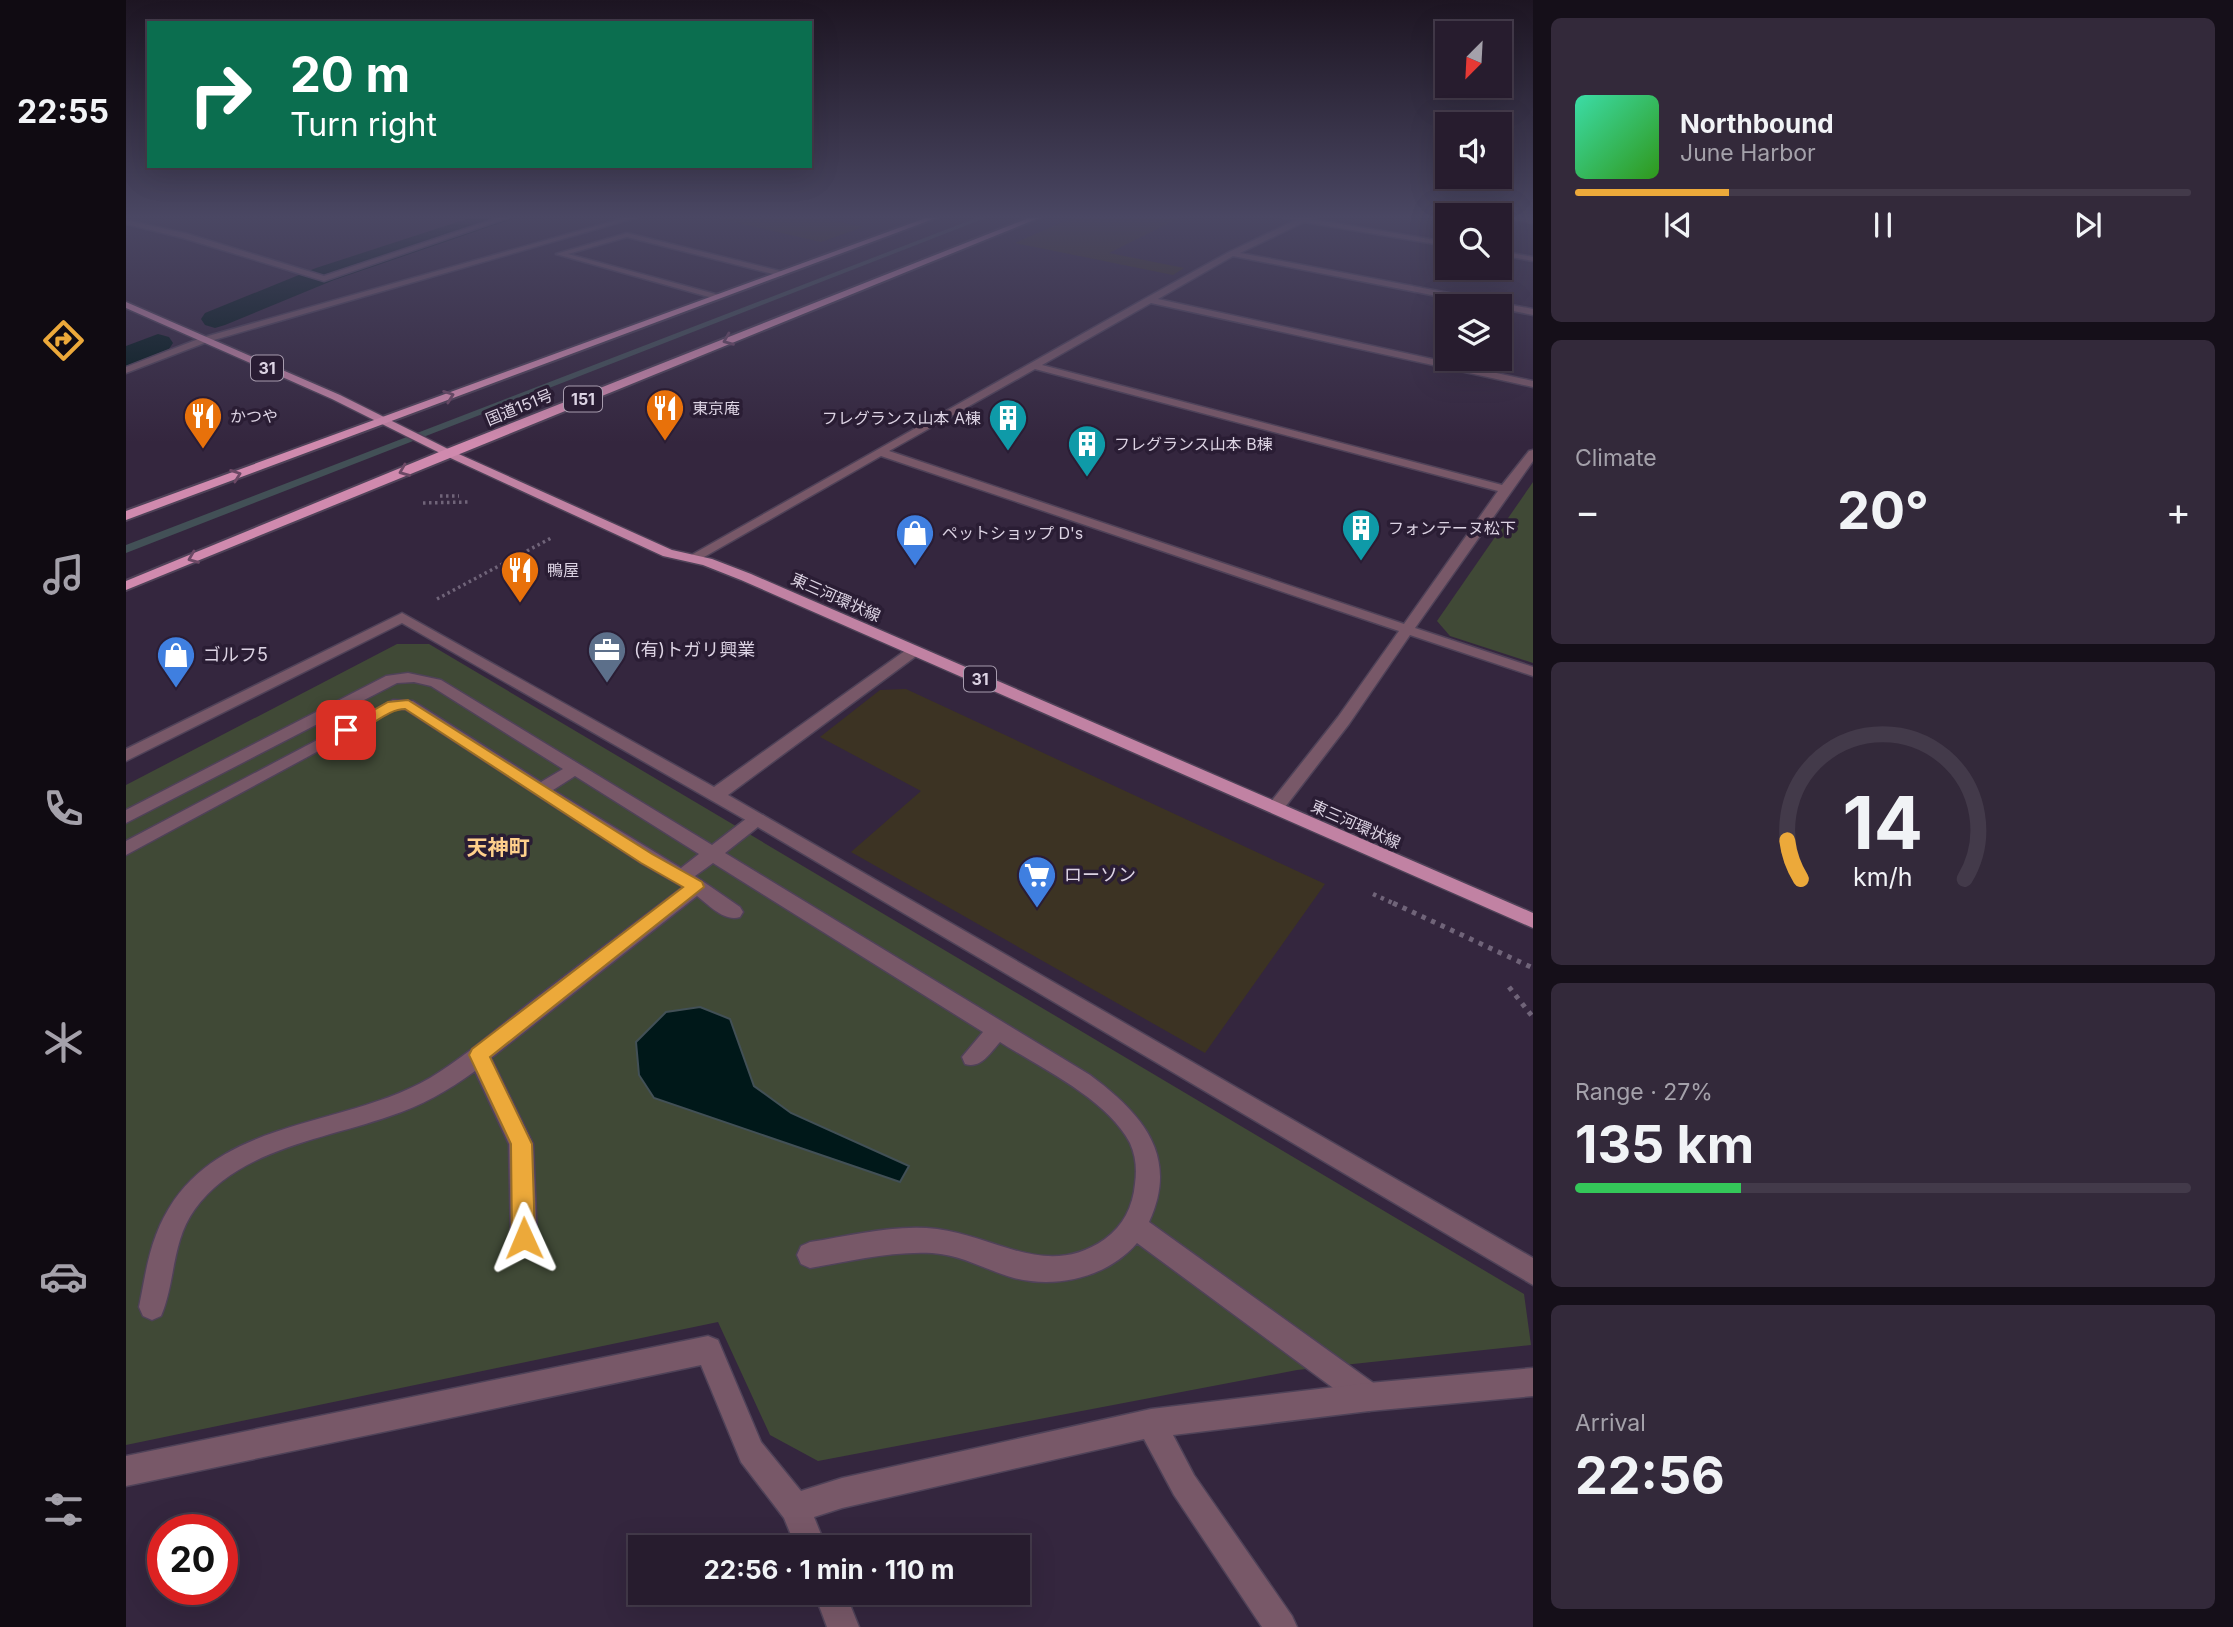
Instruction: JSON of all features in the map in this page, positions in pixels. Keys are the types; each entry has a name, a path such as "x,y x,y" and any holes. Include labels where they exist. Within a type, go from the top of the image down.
{"highway":[{"name":"国道151号","path":"126,516 733,291"},
{"name":"国道151号","path":"126,586 853,291"}],"main road":[{"name":"東三河環状線","path":"126,305 383,420 448,453 668,553 692,558 746,577 1533,921"}],"street":[{"path":"126,370 204,340 376,291"},
{"path":"694,291 716,297"},
{"path":"692,558 883,453 1165,291"},
{"path":"1424,291 1533,312"},
{"path":"1149,300 1533,384"},
{"path":"1036,366 1504,489"},
{"path":"883,453 1533,672"},
{"path":"1276,807 1408,630 1504,489 1533,453"},
{"path":"126,755 402,617 757,819 1533,1272"},
{"path":"714,796 914,651"},
{"path":"126,817 382,684 413,676 436,683 1082,1082 1114,1105 1131,1122 1143,1142 1148,1188 1136,1227 1118,1247 1102,1256 1056,1270 1023,1267 987,1258 954,1244 930,1242 876,1244 810,1255"},
{"path":"126,849 393,705 402,703 408,704 646,859 689,882 733,912"},
{"path":"540,790 575,769"},
{"path":"162,798 183,818"},
{"path":"152,1307 167,1236 176,1216 193,1194 212,1177 254,1149 424,1092 479,1055 689,882 713,853 757,819"},
{"path":"973,1057 998,1031"},
{"path":"479,1055 522,1144 524,1238"},
{"path":"1136,1227 1369,1397"},
{"path":"126,1471 708,1350 751,1452 795,1508 806,1535"},
{"path":"795,1508 842,1493 1151,1423 1369,1397 1533,1382"},
{"path":"1151,1423 1184,1485 1281,1627"},
{"path":"834,1605 842,1626"}],"path":[{"path":"402,617 556,536"},
{"path":"1509,988 1532,1016"}],"shaded area":[{"path":"1533,482 1533,663 1450,636 1437,621"},
{"path":"397,644 429,644 1524,1294 1531,1345 1297,1370 818,1461 770,1435 718,1322 126,1445 126,785"},
{"path":"906,689 1325,884 1205,1053 851,852 921,791 820,737 880,690"},
{"path":"700,1007 730,1019 754,1086 791,1113 909,1166 900,1182 654,1098 639,1075 636,1042 666,1012"}],"waterway":[{"path":"215,319 284,291"},
{"path":"126,549 794,291"},
{"path":"126,357 158,343"}],"place":[{"name":"東京庵","path":"665,442"},
{"name":"かつや","path":"203,450"},
{"name":"フレグランス山本 A棟","path":"1008,452"},
{"name":"フレグランス山本 B棟","path":"1087,478"},
{"name":"フォンテーヌ松下","path":"1361,562"},
{"name":"ペットショップ D's","path":"915,567"},
{"name":"鴨屋","path":"520,604"},
{"name":"(有)トガリ興業","path":"607,684"},
{"name":"ゴルフ5","path":"176,689"},
{"name":"ローソン","path":"1037,909"}],"district":[{"name":"天神町","path":"498,848"}],"route":[{"path":"346,730 393,705 408,704 646,859 696,887 479,1055 522,1144 524,1238"}]}
